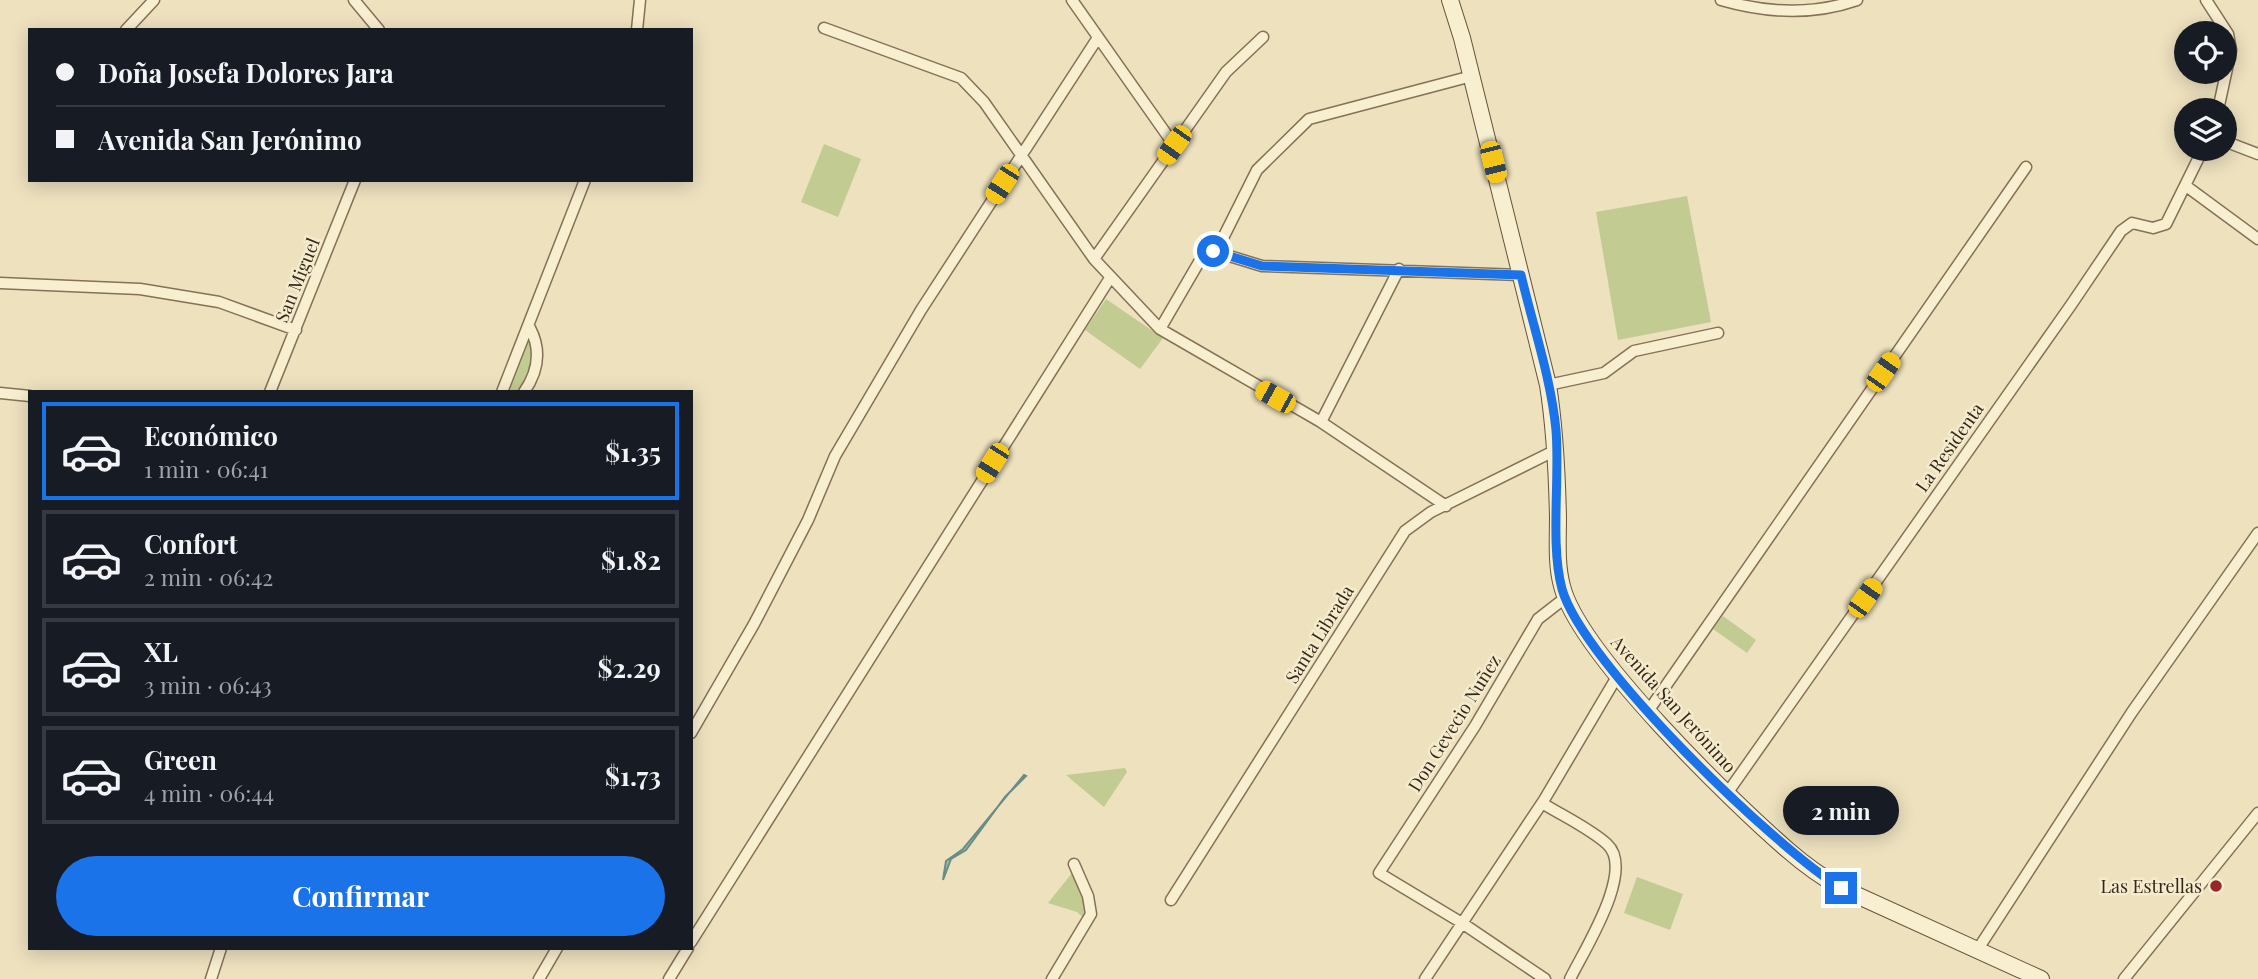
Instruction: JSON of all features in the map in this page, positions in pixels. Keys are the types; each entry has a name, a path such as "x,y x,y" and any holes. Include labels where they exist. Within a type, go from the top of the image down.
{"street":[{"path":"128,28 153,0"},
{"path":"354,0 377,28"},
{"path":"637,28 640,0"},
{"path":"1072,0 1174,145"},
{"name":"Avenida San Jerónimo","path":"1450,0 1472,76 1548,385 1556,450 1559,572 1565,598 1581,626 1649,710 1790,852 1822,877 1891,912 2041,979"},
{"path":"1722,0 1760,11 1778,12 1835,6 1857,0"},
{"path":"2206,0 2228,34 2231,50 2221,98"},
{"path":"824,28 961,78 984,102 1094,259 1160,329 1321,422 1446,506"},
{"path":"1094,259 1226,72 1263,37"},
{"path":"693,729 778,578 808,520 835,456 921,310 1097,39"},
{"path":"1160,329 1199,262 1221,242 1257,170 1309,120 1472,76"},
{"path":"2237,146 2258,154"},
{"name":"La Residenta","path":"1728,792 2121,231 2132,223 2153,228 2166,224 2197,161"},
{"path":"1649,710 2026,167"},
{"name":"San Miguel","path":"272,390 354,182"},
{"path":"503,390 525,332 530,328 584,182"},
{"path":"2186,186 2258,239"},
{"path":"1213,251 1262,266 1399,269 1495,277 1521,275"},
{"path":"1321,422 1399,269"},
{"path":"693,940 1110,278"},
{"path":"0,282 140,289 219,302 296,330"},
{"path":"526,390 533,380 537,363 536,344 530,328"},
{"path":"1548,385 1604,373 1634,351 1718,333"},
{"path":"0,393 28,396"},
{"name":"Santa Librada","path":"1171,900 1405,531 1415,522 1556,450"},
{"path":"1978,949 2132,712 2258,533"},
{"name":"Don Gevecio Nuñez","path":"1462,923 1379,873 1475,726 1538,619 1565,598"},
{"path":"1425,979 1542,803 1618,675"},
{"path":"1542,803 1607,844 1617,860 1617,881 1570,979"},
{"path":"2124,979 2258,813"},
{"path":"1052,979 1091,914 1088,896 1074,864"},
{"path":"1462,923 1545,979"},
{"path":"211,979 220,950"},
{"path":"539,979 556,950"},
{"path":"669,979 687,950"}],"green space":[{"path":"824,144 861,159 838,217 801,202"},
{"path":"1687,196 1711,322 1618,340 1596,212"},
{"path":"1106,299 1163,338 1140,369 1085,330"},
{"path":"529,334 534,363 520,390 507,390"},
{"path":"1723,616 1756,640 1747,653 1713,629"},
{"path":"1125,768 1127,772 1104,807 1066,775"},
{"path":"1072,873 1087,906 1085,919 1077,912 1048,903"},
{"path":"1637,877 1683,894 1670,930 1624,913"}],"water":[{"path":"998,807 966,850 951,859 943,880 946,861 963,849"}],"place":[{"name":"Las Estrellas","path":"2216,886"}],"route":[{"path":"1213,251 1262,266 1399,269 1495,277 1521,275 1548,385 1556,430 1559,572 1565,598 1575,618 1618,675 1749,815 1813,871 1841,888"}]}
